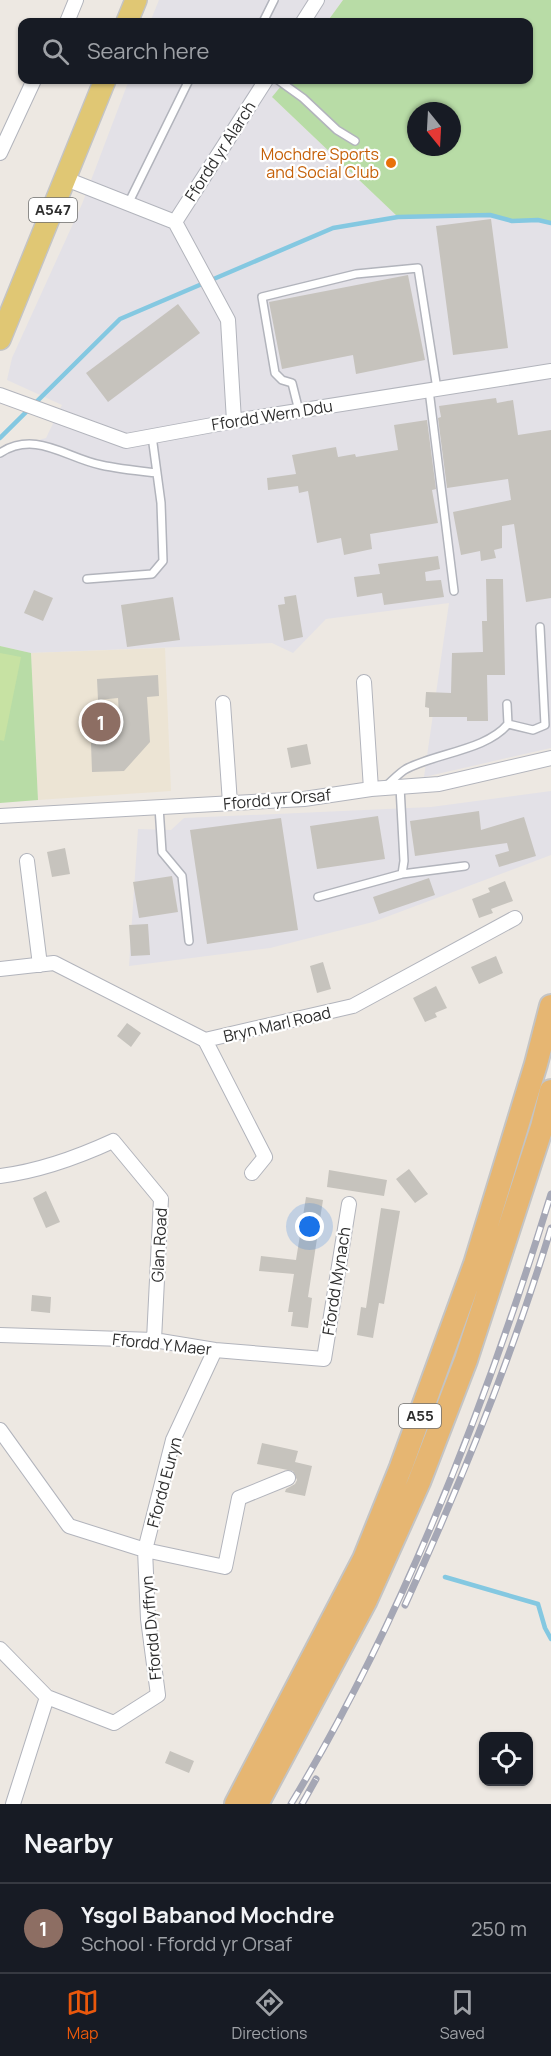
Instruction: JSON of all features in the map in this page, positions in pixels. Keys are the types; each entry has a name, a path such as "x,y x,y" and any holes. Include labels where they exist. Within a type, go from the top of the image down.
{"highway":[{"name":"A55","path":"236,1804 364,1559 401,1467 476,1264 551,1006"},
{"name":"A55","path":"257,1804 366,1600 419,1482 466,1360 542,1127 551,1091"}],"main road":[{"path":"129,18 136,0"},
{"name":"A547","path":"0,339 103,84"}],"street":[{"path":"69,18 76,0"},
{"path":"306,18 317,0"},
{"path":"0,153 32,84"},
{"name":"Ffordd yr Alarch","path":"175,222 263,84"},
{"path":"66,179 175,222 228,320 234,421"},
{"name":"Ffordd Wern Ddu","path":"0,395 126,441 234,421 551,371"},
{"path":"364,682 377,789"},
{"path":"223,703 230,803"},
{"name":"Ffordd yr Orsaf","path":"0,816 304,799 377,789 440,784 551,758"},
{"path":"27,861 40,965"},
{"name":"Bryn Marl Road","path":"0,969 54,963 205,1040 353,1006 515,918"},
{"path":"205,1040 265,1157 252,1173"},
{"name":"Glan Road","path":"0,1176 28,1173 75,1158 113,1141 161,1199 154,1340"},
{"name":"Ffordd Mynach","path":"324,1359 349,1204"},
{"name":"Ffordd Y Maer","path":"0,1335 154,1340 215,1350 324,1359"},
{"name":"Ffordd Euryn","path":"145,1550 173,1440 215,1350"},
{"path":"0,1430 69,1526 145,1550 225,1567 239,1498 288,1478"},
{"name":"Ffordd Dyffryn","path":"0,1649 47,1697 114,1723 158,1695 148,1619 145,1550"},
{"path":"13,1804 47,1697"}],"lane":[{"path":"265,18 274,0"},
{"path":"128,204 187,84"},
{"path":"284,84 303,98 337,130 355,141"},
{"path":"299,411 292,383 282,380 274,373 262,297 356,274 418,268 454,591"},
{"path":"87,579 152,574 163,561 161,503 152,436"},
{"path":"0,453 24,443 49,447 100,465 157,473"},
{"path":"508,724 533,730 545,724 540,627"},
{"path":"377,789 406,769 479,743 502,731 508,724 507,704"},
{"path":"400,787 404,861 402,874"},
{"path":"159,807 162,852 182,876 189,941"},
{"path":"318,897 402,874 465,866"}],"shaded area":[{"path":"159,0 343,0 330,18 152,18"},
{"path":"127,84 283,84 273,98 398,217 490,215 512,221 538,220 551,223 551,748 424,777 449,603 326,619 293,653 272,643 31,653 0,646 0,451 46,438 62,405 7,380 12,358 82,204"},
{"path":"165,648 171,791 38,800 31,653"},
{"path":"551,791 551,855 373,922 270,948 129,966 138,829 171,830 184,818 431,807"}],"green space":[{"path":"343,0 551,0 551,223 538,220 512,221 490,215 398,217 272,97 283,84 533,84 533,18 330,18"},
{"path":"0,646 31,653 38,800 0,803"},
{"path":"0,653 21,657 4,741 0,740"}],"building":[{"path":"491,219 508,348 453,355 436,226"},
{"path":"408,275 425,360 356,374 353,355 282,369 269,302"},
{"path":"178,304 200,333 108,402 86,373"},
{"path":"496,398 497,403 513,400 518,435 551,430 551,598 526,602 514,524 502,526 502,548 494,550 496,558 481,561 480,551 461,555 453,512 511,500 508,479 447,488 438,418 441,417 439,406"},
{"path":"427,420 436,489 432,490 438,523 370,534 372,549 344,555 341,538 317,543 308,491 299,493 298,486 268,490 267,478 296,474 292,455 336,447 338,457 355,454 356,457 398,450 394,425"},
{"path":"438,556 440,569 425,572 426,581 441,580 444,597 384,605 382,593 357,597 354,577 380,574 378,564"},
{"path":"486,579 503,579 505,675 487,675 488,721 467,721 467,717 429,717 429,708 425,707 426,692 451,693 452,653 483,652 482,621 487,621"},
{"path":"34,590 53,598 43,621 24,613"},
{"path":"296,595 303,637 284,641 278,605 285,604 284,597"},
{"path":"173,597 180,640 127,647 121,605"},
{"path":"158,675 159,696 147,697 150,742 124,771 92,772 91,743 109,742 120,730 118,698 98,700 97,679"},
{"path":"307,744 311,764 291,768 287,748"},
{"path":"479,811 481,830 524,817 536,856 499,867 495,855 509,851 507,843 415,856 410,821"},
{"path":"378,816 385,859 317,869 310,826"},
{"path":"281,818 298,930 207,944 190,830"},
{"path":"65,848 70,874 52,877 47,852"},
{"path":"172,876 178,912 139,918 133,882"},
{"path":"429,878 435,895 379,914 373,897"},
{"path":"505,881 513,901 491,909 493,913 479,918 472,899 490,892 488,888"},
{"path":"148,924 150,955 131,956 129,925"},
{"path":"496,956 503,973 479,984 471,967"},
{"path":"323,962 331,989 317,993 310,966"},
{"path":"436,986 447,1008 435,1013 437,1017 425,1022 413,998"},
{"path":"127,1023 141,1033 131,1047 117,1036"},
{"path":"409,1169 428,1194 415,1203 396,1179"},
{"path":"329,1170 387,1180 384,1196 327,1187"},
{"path":"46,1191 60,1222 46,1228 33,1198"},
{"path":"306,1197 323,1200 308,1297 312,1298 308,1328 291,1326 293,1312 288,1312 294,1274 259,1271 261,1256 296,1260"},
{"path":"381,1208 400,1211 384,1304 379,1303 373,1338 357,1335 361,1307 366,1308"},
{"path":"32,1295 51,1297 50,1313 31,1311"},
{"path":"262,1443 298,1451 295,1462 312,1466 305,1496 285,1492 297,1480 293,1471 257,1464"},
{"path":"170,1751 194,1761 189,1773 165,1763"}],"waterway":[{"path":"0,438 120,319 333,228 398,217 490,215 512,221 538,220 551,223"},
{"path":"445,1577 538,1604 551,1639"}],"railway":[{"path":"291,1804 332,1733 370,1659 439,1507 499,1351 551,1194"},
{"path":"405,1605 484,1419 520,1324 551,1228"},
{"path":"302,1804 316,1779"}],"place":[{"name":"Mochdre Sports and Social Club","path":"391,163"},
{"name":"Ysgol Babanod Mochdre","path":"101,722"}]}
